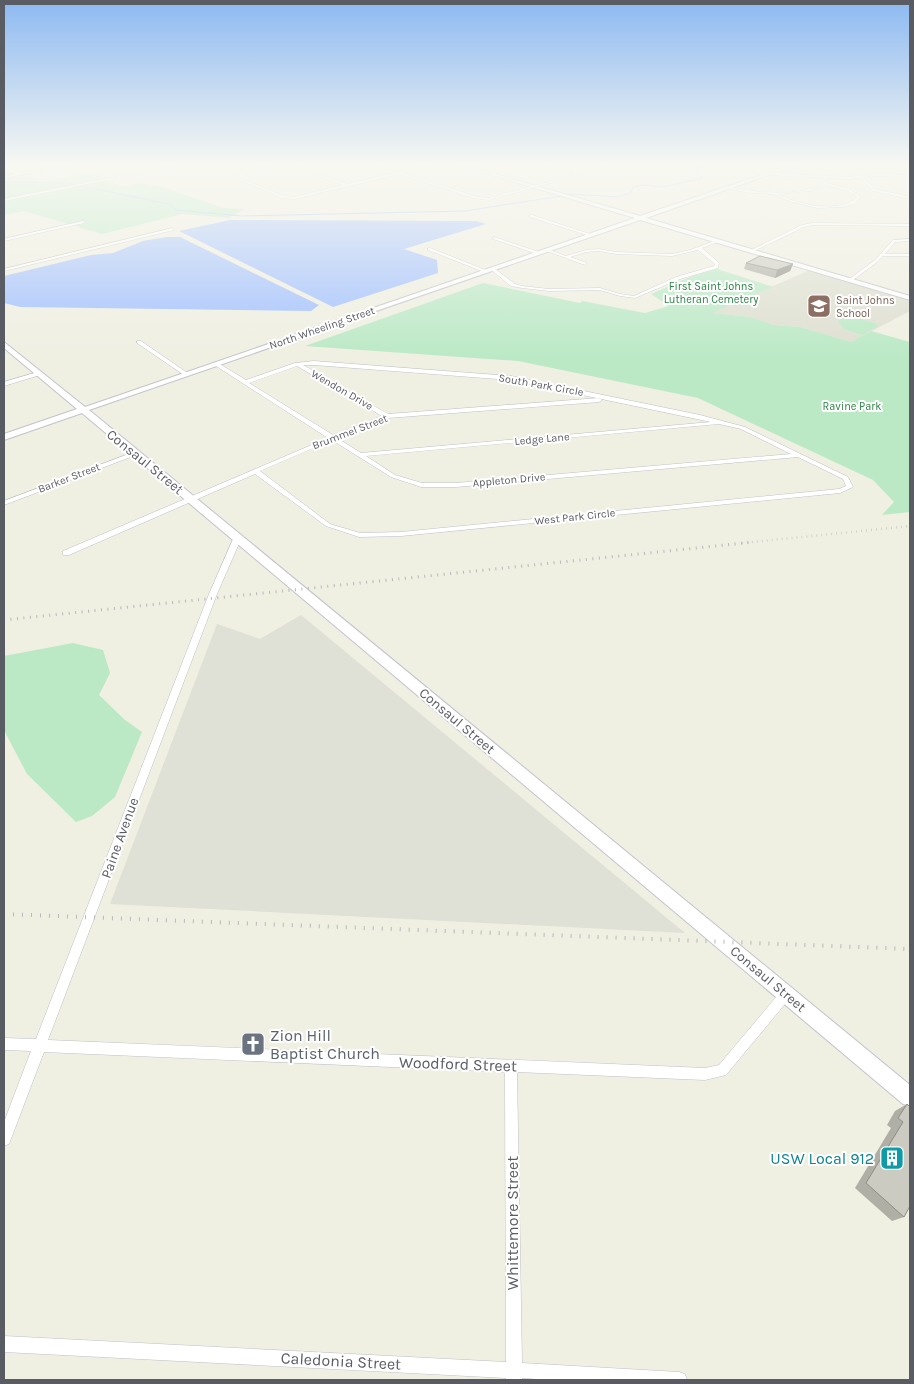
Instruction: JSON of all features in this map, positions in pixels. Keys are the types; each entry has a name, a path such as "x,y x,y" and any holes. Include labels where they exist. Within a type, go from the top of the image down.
{"street":[{"path":"4,240 50,230"},
{"path":"4,270 171,230"},
{"path":"574,230 591,235"},
{"name":"North Wheeling Street","path":"4,437 607,230"},
{"path":"680,230 910,298"},
{"path":"751,251 796,230"},
{"path":"494,238 538,253"},
{"path":"850,280 881,255 894,241 910,240"},
{"path":"567,257 591,250 672,255 718,241"},
{"path":"429,249 489,270 513,285 549,290 600,289 620,295 635,296 678,278 716,267 712,258 699,248"},
{"path":"546,250 585,264"},
{"path":"881,255 910,255"},
{"path":"139,342 186,374"},
{"name":"Consaul Street","path":"4,344 134,454 910,1097"},
{"name":"South Park Circle","path":"246,382 297,364 330,363 511,378 725,423 743,428 800,455"},
{"name":"Appleton Drive","path":"216,364 402,480 429,486 800,455"},
{"name":"Wendon Drive","path":"297,364 387,416"},
{"path":"4,384 38,374"},
{"name":"Brummel Street","path":"66,553 387,416 610,399"},
{"name":"Ledge Lane","path":"360,455 725,423"},
{"name":"Barker Street","path":"4,503 134,454"},
{"name":"West Park Circle","path":"256,472 336,528 359,535 401,534 840,491 850,487 846,478 800,455"},
{"name":"Paine Avenue","path":"4,1139 208,607 237,539"},
{"name":"Woodford Street","path":"4,1044 704,1074 722,1071 786,994"},
{"name":"Whittemore Street","path":"511,1066 514,1375"},
{"name":"Caledonia Street","path":"4,1344 514,1375 679,1380"}],"shaded area":[{"name":"Saint Johns School","path":"810,270 910,301 910,311 851,342 801,327 774,325 751,317 711,313"},
{"path":"301,615 685,933 110,904 217,624 260,639"}],"green space":[{"path":"87,230 120,230 102,234"},
{"name":"Ravine Park","path":"717,269 773,287 712,313 751,317 774,325 801,327 851,342 871,331 910,342 910,512 882,515 894,502 873,480 698,398 518,361 305,346 483,283 580,303 582,301 645,313 669,306 651,294 692,276"},
{"path":"849,315 877,324 878,326 862,335 844,329 838,321"},
{"path":"73,643 103,650 110,673 99,695 125,720 142,732 115,797 92,816 76,822 27,774 4,730 4,656"}],"water":[{"path":"468,230 404,249 437,260 438,273 333,307 179,231"},
{"path":"180,237 319,305 311,311 20,307 4,303 4,276 91,255 113,253 143,241"}],"building":[{"path":"760,256 793,264 777,270 746,263"},
{"name":"USW Local 912","path":"907,1104 910,1107 910,1206 904,1217 866,1183 903,1122 898,1118"}],"railway":[{"path":"742,543 910,526"},
{"path":"4,620 754,542"},
{"path":"4,914 910,949"}],"place":[{"name":"Saint Johns School","path":"819,306"},
{"name":"Zion Hill Baptist Church","path":"253,1044"},
{"name":"USW Local 912","path":"892,1158"}],"park label":[{"name":"First Saint Johns Lutheran Cemetery","path":"711,292"}]}
